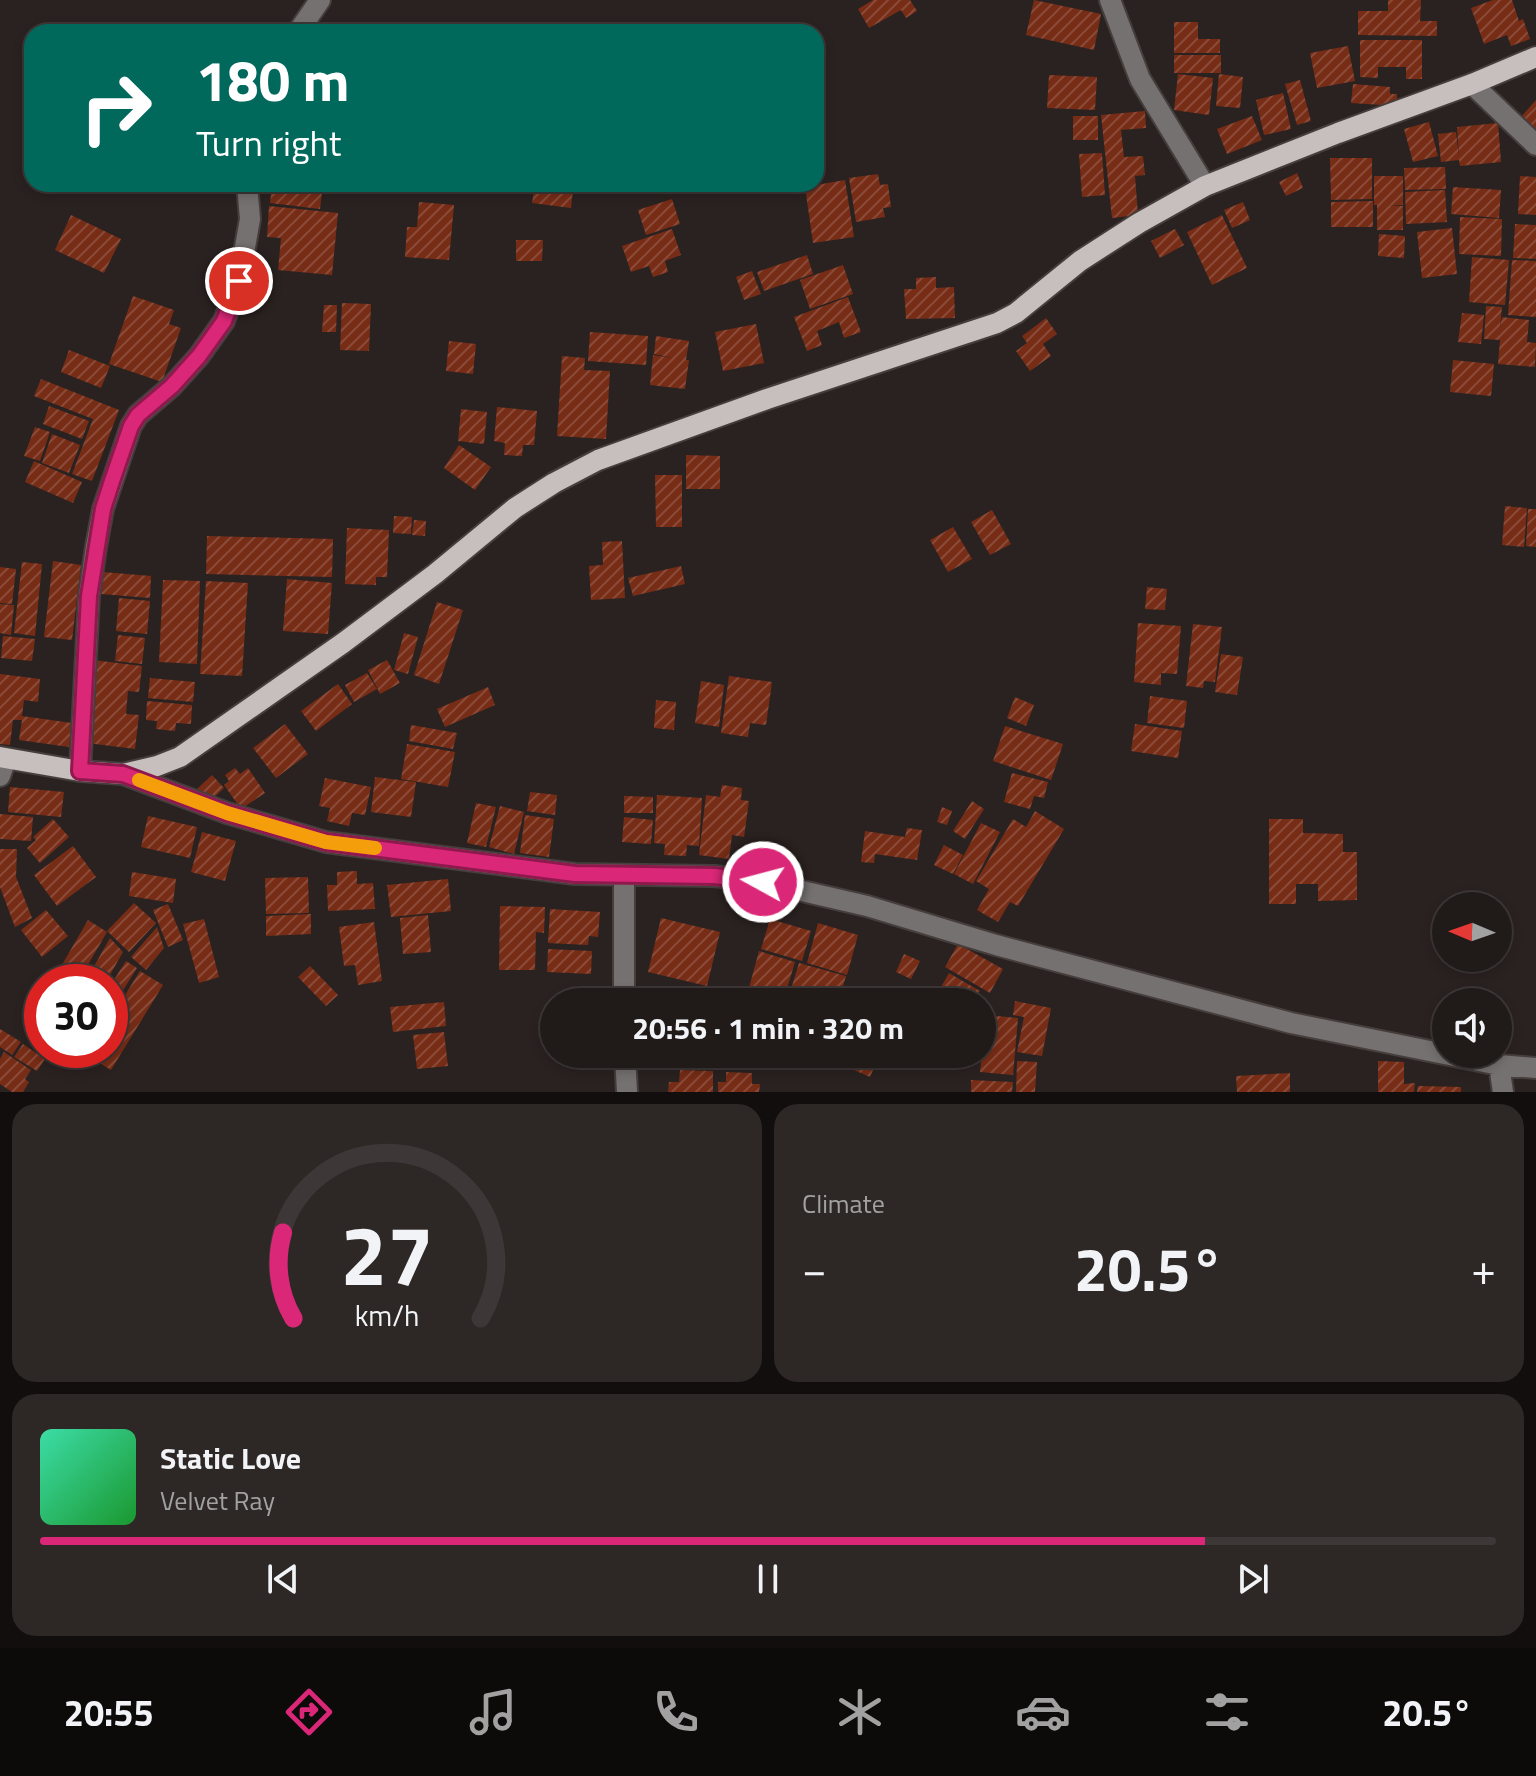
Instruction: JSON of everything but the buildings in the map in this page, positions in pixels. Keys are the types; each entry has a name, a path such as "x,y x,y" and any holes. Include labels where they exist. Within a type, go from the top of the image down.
{"main road":[{"path":"2,764 123,774 180,757 343,643 435,574 515,508 598,460 767,399 997,323 1016,313 1080,261 1127,230 1205,186 1536,57"}],"street":[{"path":"304,24 320,0"},
{"path":"1110,0 1140,79 1205,186"},
{"path":"1472,84 1536,145"},
{"path":"80,771 89,596 103,509 131,426 138,415 172,386 224,321 239,281 250,219 248,192"},
{"path":"123,774 227,813 326,842 575,874 714,876 763,882 867,906 996,945 1291,1023 1432,1051"},
{"path":"624,875 624,988"},
{"path":"1512,1066 1536,1068"},
{"path":"626,1068 627,1092"},
{"path":"1499,1068 1503,1092"}],"slow traffic":[{"path":"139,780 227,813 326,842 375,848"}],"route":[{"path":"239,281 224,321 199,356 172,386 138,415 131,426 112,481 103,509 89,596 80,771 123,774 227,813 326,842 575,874 714,876 763,882"}]}
